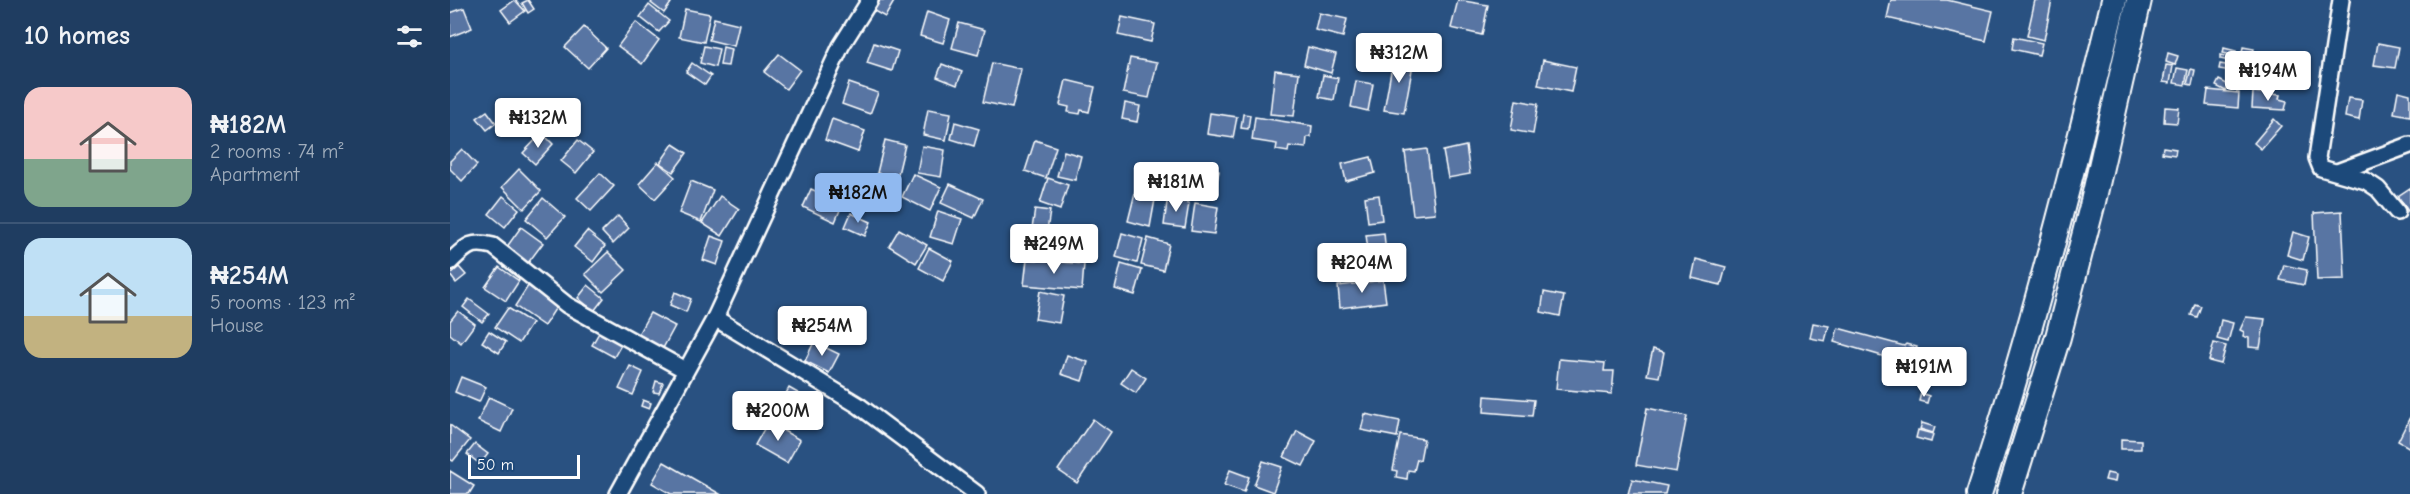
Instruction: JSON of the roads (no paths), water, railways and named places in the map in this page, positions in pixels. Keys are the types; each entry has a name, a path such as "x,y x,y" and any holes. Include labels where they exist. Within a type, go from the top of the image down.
{"main road":[{"path":"1980,494 2066,200 2114,0"},
{"path":"2009,494 2058,337 2092,206 2139,0"}],"street":[{"path":"618,494 715,318 841,46 870,0"},
{"path":"2341,0 2317,158 2322,168 2366,181 2378,189 2397,212"},
{"path":"2337,172 2410,145"},
{"path":"450,262 468,246 479,242 493,246 567,305 685,370"},
{"path":"715,318 858,405 977,494"}]}
